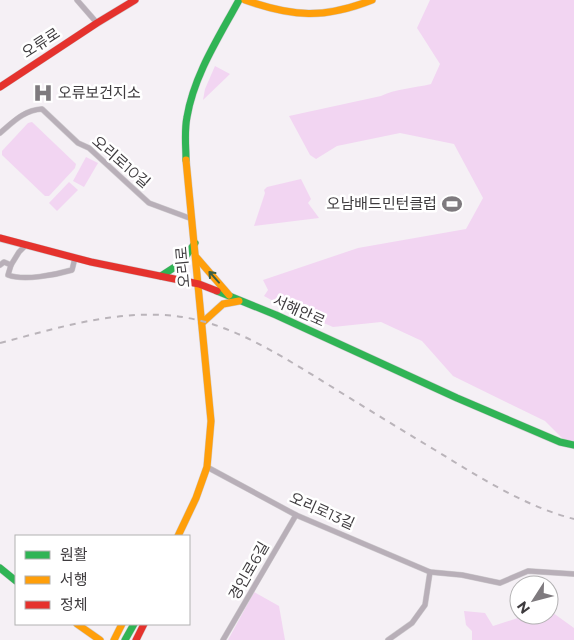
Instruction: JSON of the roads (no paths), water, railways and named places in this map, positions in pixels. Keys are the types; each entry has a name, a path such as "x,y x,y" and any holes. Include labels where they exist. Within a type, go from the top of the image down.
{"main road":[{"name":"오류로","path":"0,87 135,0"},
{"name":"오리로","path":"178,535 196,498 207,467 211,421 185,134 189,111 202,72 239,0"},
{"path":"245,0 288,13 301,14 337,11 372,0"},
{"name":"서해안로","path":"0,238 75,258 199,284 276,315 457,398 560,442 574,445"},
{"path":"161,276 170,272 184,261 195,243"},
{"path":"196,258 231,297"},
{"path":"202,323 223,304 240,301"},
{"path":"0,568 15,579"},
{"path":"78,625 100,640"},
{"path":"114,640 122,625"},
{"path":"125,640 133,625"},
{"path":"136,640 144,625"}],"street":[{"path":"77,0 97,23"},
{"name":"오리로10길","path":"0,133 23,114 32,110 42,109 78,143 89,148 149,203 193,220"},
{"path":"26,245 11,265 8,275 16,278 59,274 72,270 75,258"},
{"path":"0,265 4,262 11,265"},
{"name":"오리로13길","path":"207,467 296,514 430,572 462,575 500,583 528,571 574,574"},
{"name":"경인로6길","path":"223,640 296,514"},
{"path":"388,640 412,623 425,605 430,572"}],"railway":[{"path":"0,343 61,327 122,316 163,315 205,322 224,328 262,345 502,490 537,507 574,519"}],"place":[{"name":"오류보건지소","path":"43,93"},
{"name":"오남배드민턴클럽","path":"452,204"}]}
